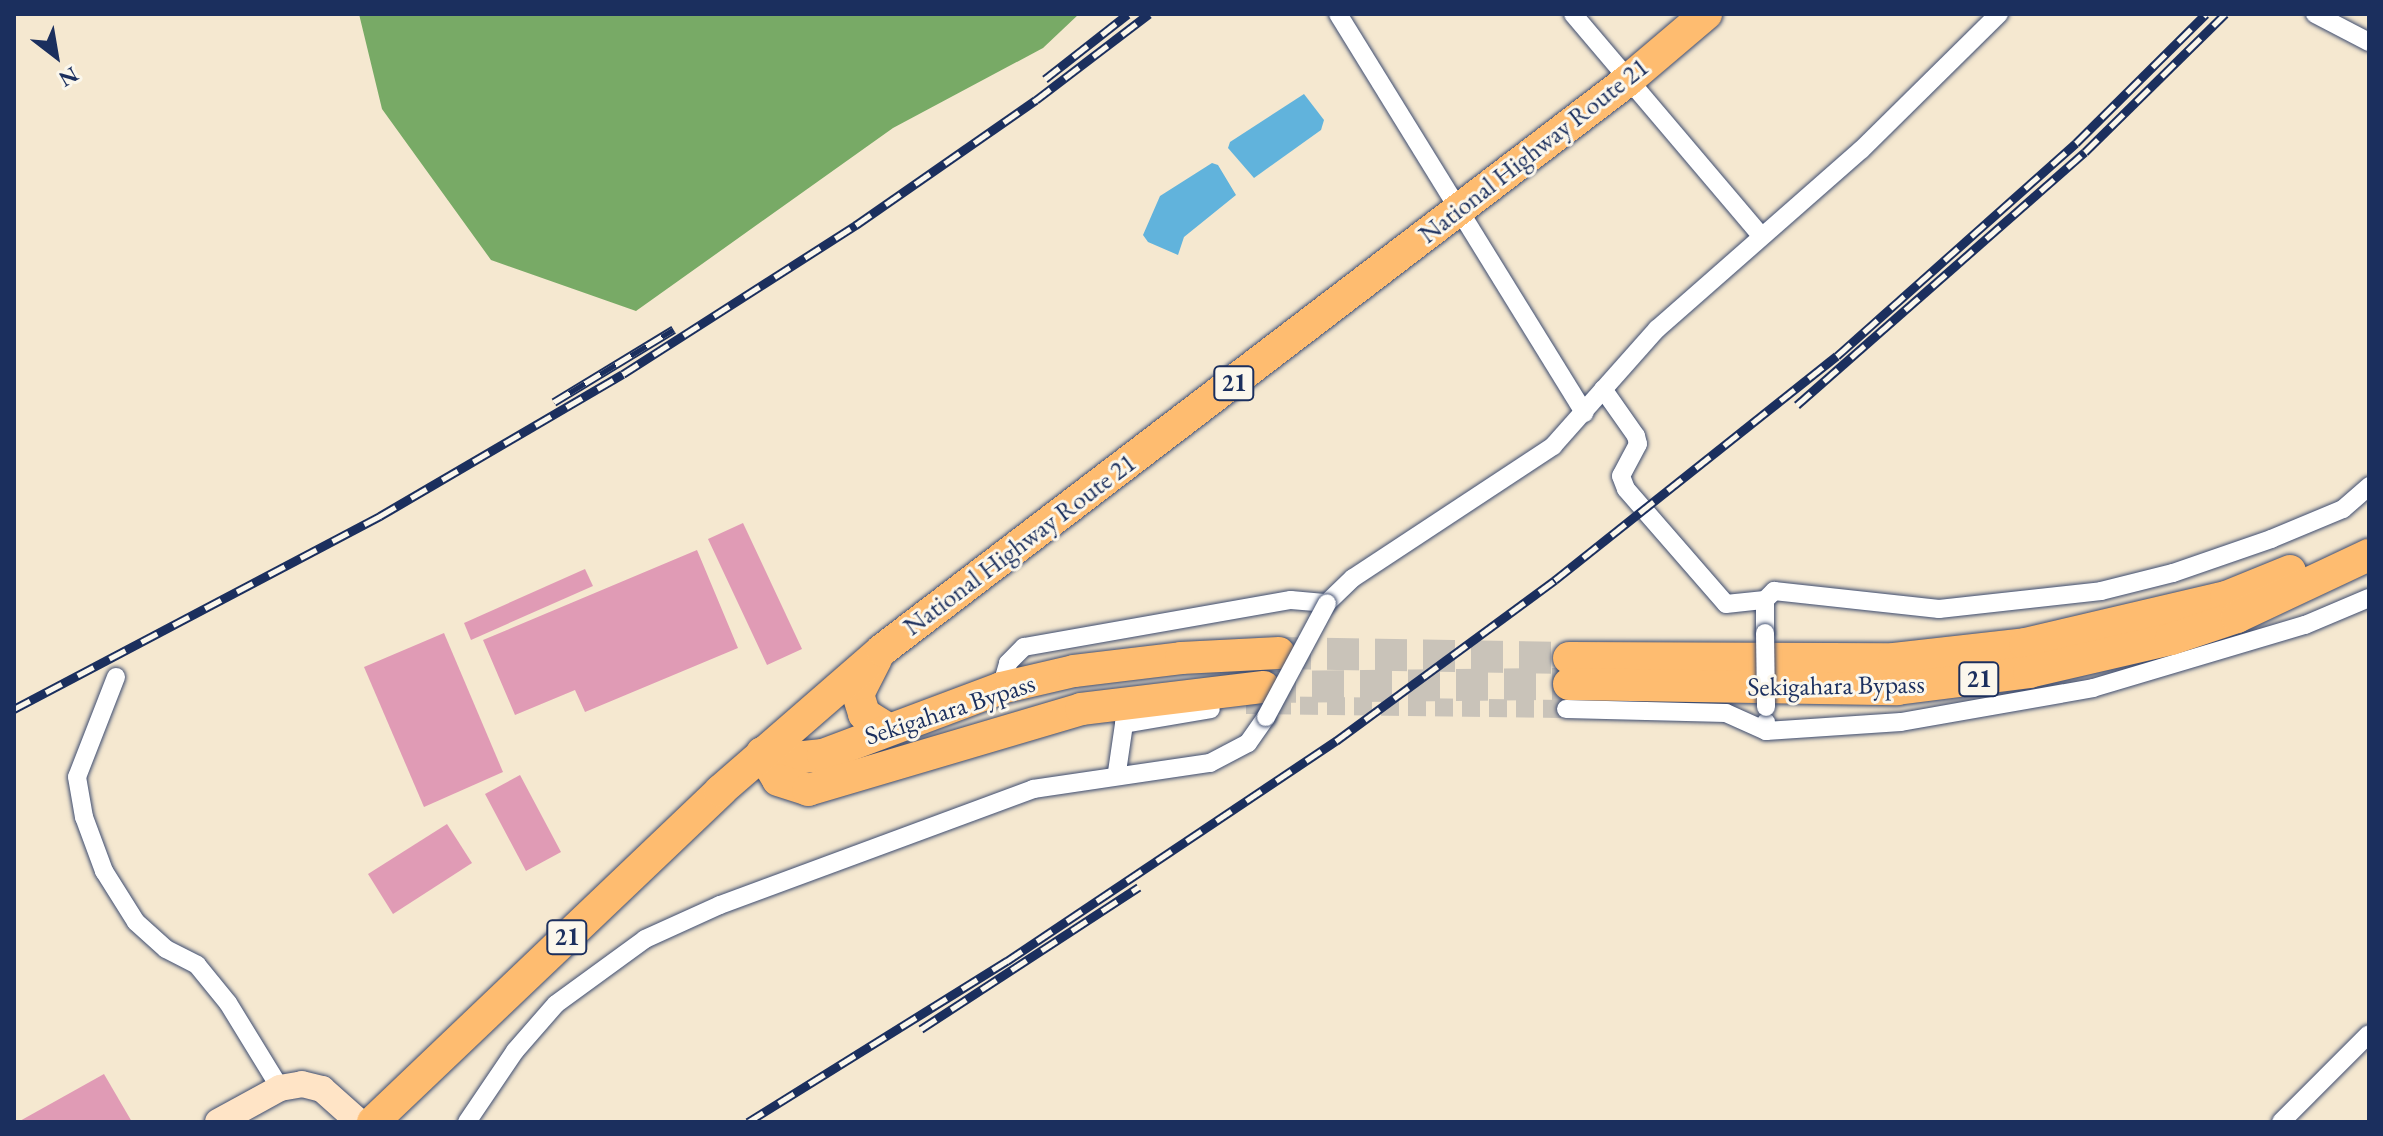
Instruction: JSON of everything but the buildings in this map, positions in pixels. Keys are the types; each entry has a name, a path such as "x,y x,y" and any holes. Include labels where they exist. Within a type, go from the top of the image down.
{"highway":[{"name":"National Highway Route 21","path":"373,1122 737,776 882,650 1627,81 1706,14"},
{"name":"Sekigahara Bypass","path":"1568,683 1894,659 2025,644 2226,597 2369,533"},
{"name":"Sekigahara Bypass","path":"1568,683 1897,689 2175,652 2237,617 2369,555"},
{"path":"882,650 858,694 864,714 886,728"},
{"name":"Sekigahara Bypass","path":"762,753 805,759 1001,688 1074,671 1181,658 1279,653"},
{"name":"Sekigahara Bypass","path":"762,753 778,780 808,790 1081,709 1259,703"},
{"name":"Sekigahara Bypass","path":"737,776 763,796 794,806 882,768"}],"street":[{"path":"1338,14 1462,208 1584,413"},
{"path":"1573,14 1761,236"},
{"path":"467,1122 515,1051 556,1004 645,939 720,905 1033,789 1117,772 1210,763 1248,743 1259,703 1327,603 1353,578 1553,446 1657,329 1861,150 1999,14"},
{"path":"2315,14 2369,42"},
{"path":"1603,389 1636,436 1638,444 1621,476 1626,489 1726,604 1765,600 1785,589 1939,609 2101,591 2173,573 2271,539 2343,509 2369,486"},
{"path":"1568,683 1726,713 1766,731 1916,720 2093,688 2175,652 2369,598"},
{"path":"1001,688 1008,663 1024,647 1291,600 1327,603"},
{"path":"1765,600 1766,731"},
{"path":"116,677 77,777 84,817 104,871 136,922 166,949 197,965 228,1003 280,1088"},
{"path":"1117,772 1124,724 1259,703"},
{"path":"2281,1122 2369,1034"},
{"path":"218,1122 280,1088 302,1084 322,1089 359,1122"}],"green space":[{"path":"359,14 1079,14 1043,48 893,128 636,311 491,260 382,109"}],"water":[{"path":"1304,94 1324,120 1321,130 1254,178 1228,148 1230,142"},
{"path":"1212,163 1218,165 1236,195 1184,237 1178,255 1148,242 1143,235 1160,196"}],"tunnel":[{"path":"1279,653 1569,658"},
{"path":"1264,687 1569,684"},
{"path":"1246,705 1566,709"}],"railway":[{"path":"1045,79 1128,14"},
{"path":"14,709 380,516 623,374 856,225 1036,100 1149,14"},
{"path":"748,1122 1007,961 1336,741 1555,580 1837,356 2076,143 2206,14"},
{"path":"1797,405 2085,152 2225,14"},
{"path":"554,402 674,329"},
{"path":"921,1029 1139,887"}]}
